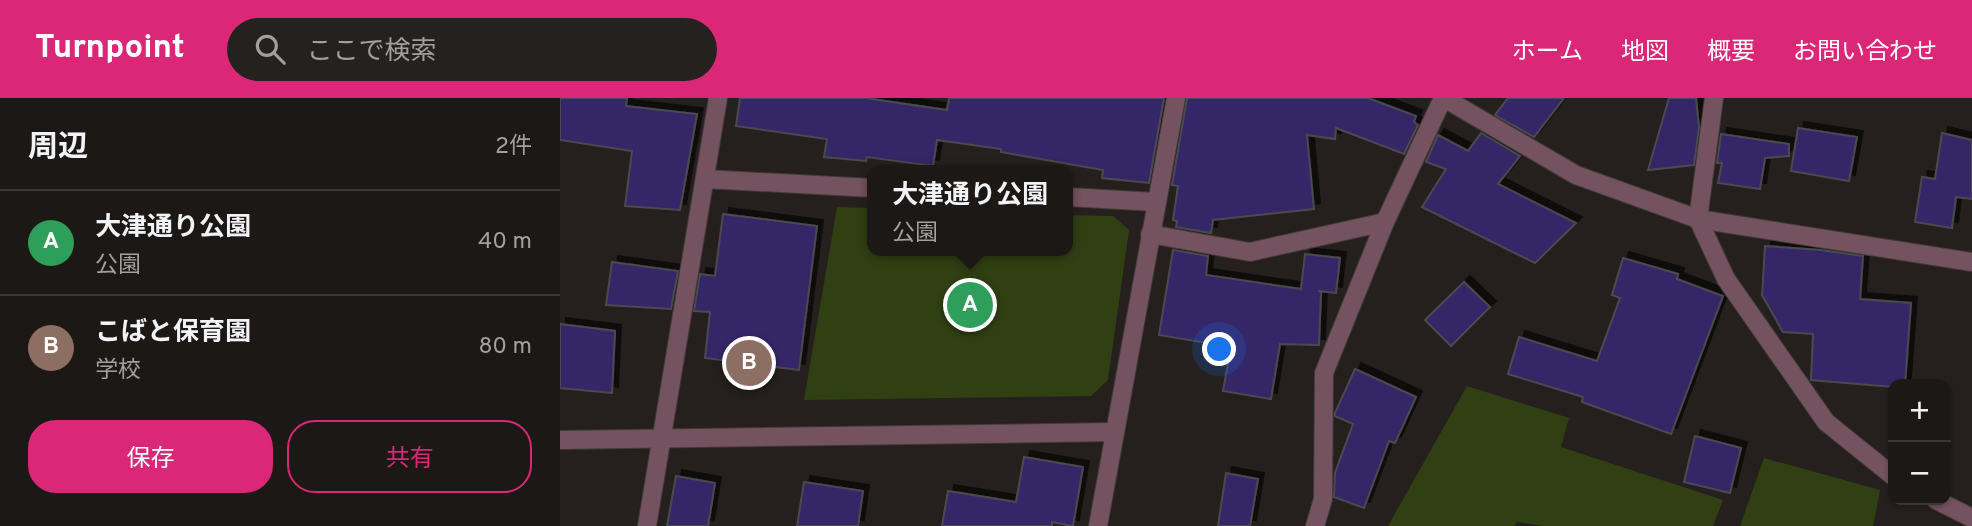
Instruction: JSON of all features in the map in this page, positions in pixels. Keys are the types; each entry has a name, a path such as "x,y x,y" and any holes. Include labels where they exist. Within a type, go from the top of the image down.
{"street":[{"path":"647,526 718,98"},
{"path":"1098,526 1176,98"},
{"path":"1315,526 1323,499 1324,373 1385,222 1443,98 1576,175 1698,219 1972,262"},
{"path":"1714,98 1698,219 1726,279 1826,422 1888,472"},
{"path":"705,179 867,188"},
{"path":"1073,197 1156,202"},
{"path":"1150,234 1250,252 1385,222"},
{"path":"560,440 1114,432"},
{"path":"1946,505 1972,518"}],"green space":[{"path":"837,207 867,208 867,256 1073,256 1073,215 1113,216 1129,230 1108,380 1091,396 804,400"},
{"path":"1467,386 1569,418 1561,447 1723,500 1713,526 1544,526 1517,522 1514,526 1388,526"},
{"path":"1764,458 1880,490 1873,526 1740,526"}],"building":[{"path":"560,98 627,98 626,106 697,114 680,210 625,206 632,151 560,140"},
{"path":"740,98 865,98 947,110 949,98 1164,98 1149,183 1102,178 1103,170 1001,152 1001,149 937,140 933,165 867,157 866,161 824,157 827,139 736,126"},
{"path":"1187,98 1368,98 1416,116 1414,122 1418,125 1404,154 1336,128 1335,139 1307,135 1314,209 1213,220 1211,233 1176,227 1177,221 1173,220 1178,186 1172,185"},
{"path":"1508,98 1564,98 1534,137 1495,115"},
{"path":"1669,98 1696,98 1699,128 1694,165 1648,170"},
{"path":"1798,128 1857,137 1849,181 1791,171"},
{"path":"1481,133 1520,156 1498,184 1576,223 1535,263 1422,207 1446,169 1426,162 1438,135 1468,151"},
{"path":"1942,133 1972,140 1972,199 1956,197 1952,228 1915,222 1922,177 1935,179"},
{"path":"1721,134 1789,144 1789,156 1765,158 1760,189 1718,183 1722,163 1717,163"},
{"path":"723,214 817,226 799,370 705,358 710,312 694,311 700,274 715,276"},
{"path":"1765,246 1863,256 1860,299 1911,303 1905,379 1888,379 1888,387 1811,380 1813,334 1783,332 1762,295"},
{"path":"1173,250 1208,256 1206,275 1301,289 1305,254 1340,258 1336,293 1318,291 1321,292 1319,345 1280,344 1271,399 1223,391 1231,347 1159,335"},
{"path":"1623,258 1678,274 1677,279 1723,296 1671,434 1582,402 1583,397 1508,374 1519,337 1597,361 1620,298 1612,295"},
{"path":"612,262 678,271 671,309 606,305"},
{"path":"1464,282 1490,307 1451,346 1425,320"},
{"path":"560,324 615,331 612,393 560,388"},
{"path":"1355,369 1416,397 1395,443 1389,441 1364,508 1334,497 1335,473 1353,424 1335,416 1335,413"},
{"path":"1695,436 1741,448 1730,493 1684,482"},
{"path":"1024,457 1083,467 1073,526 1052,522 1052,526 942,526 948,491 1016,502"},
{"path":"1226,473 1258,479 1250,526 1218,526"},
{"path":"676,476 715,483 708,526 667,526"},
{"path":"804,482 863,491 858,526 797,526"}],"place":[{"name":"大津通り公園","path":"970,305"},
{"name":"こばと保育園","path":"749,363"}]}
